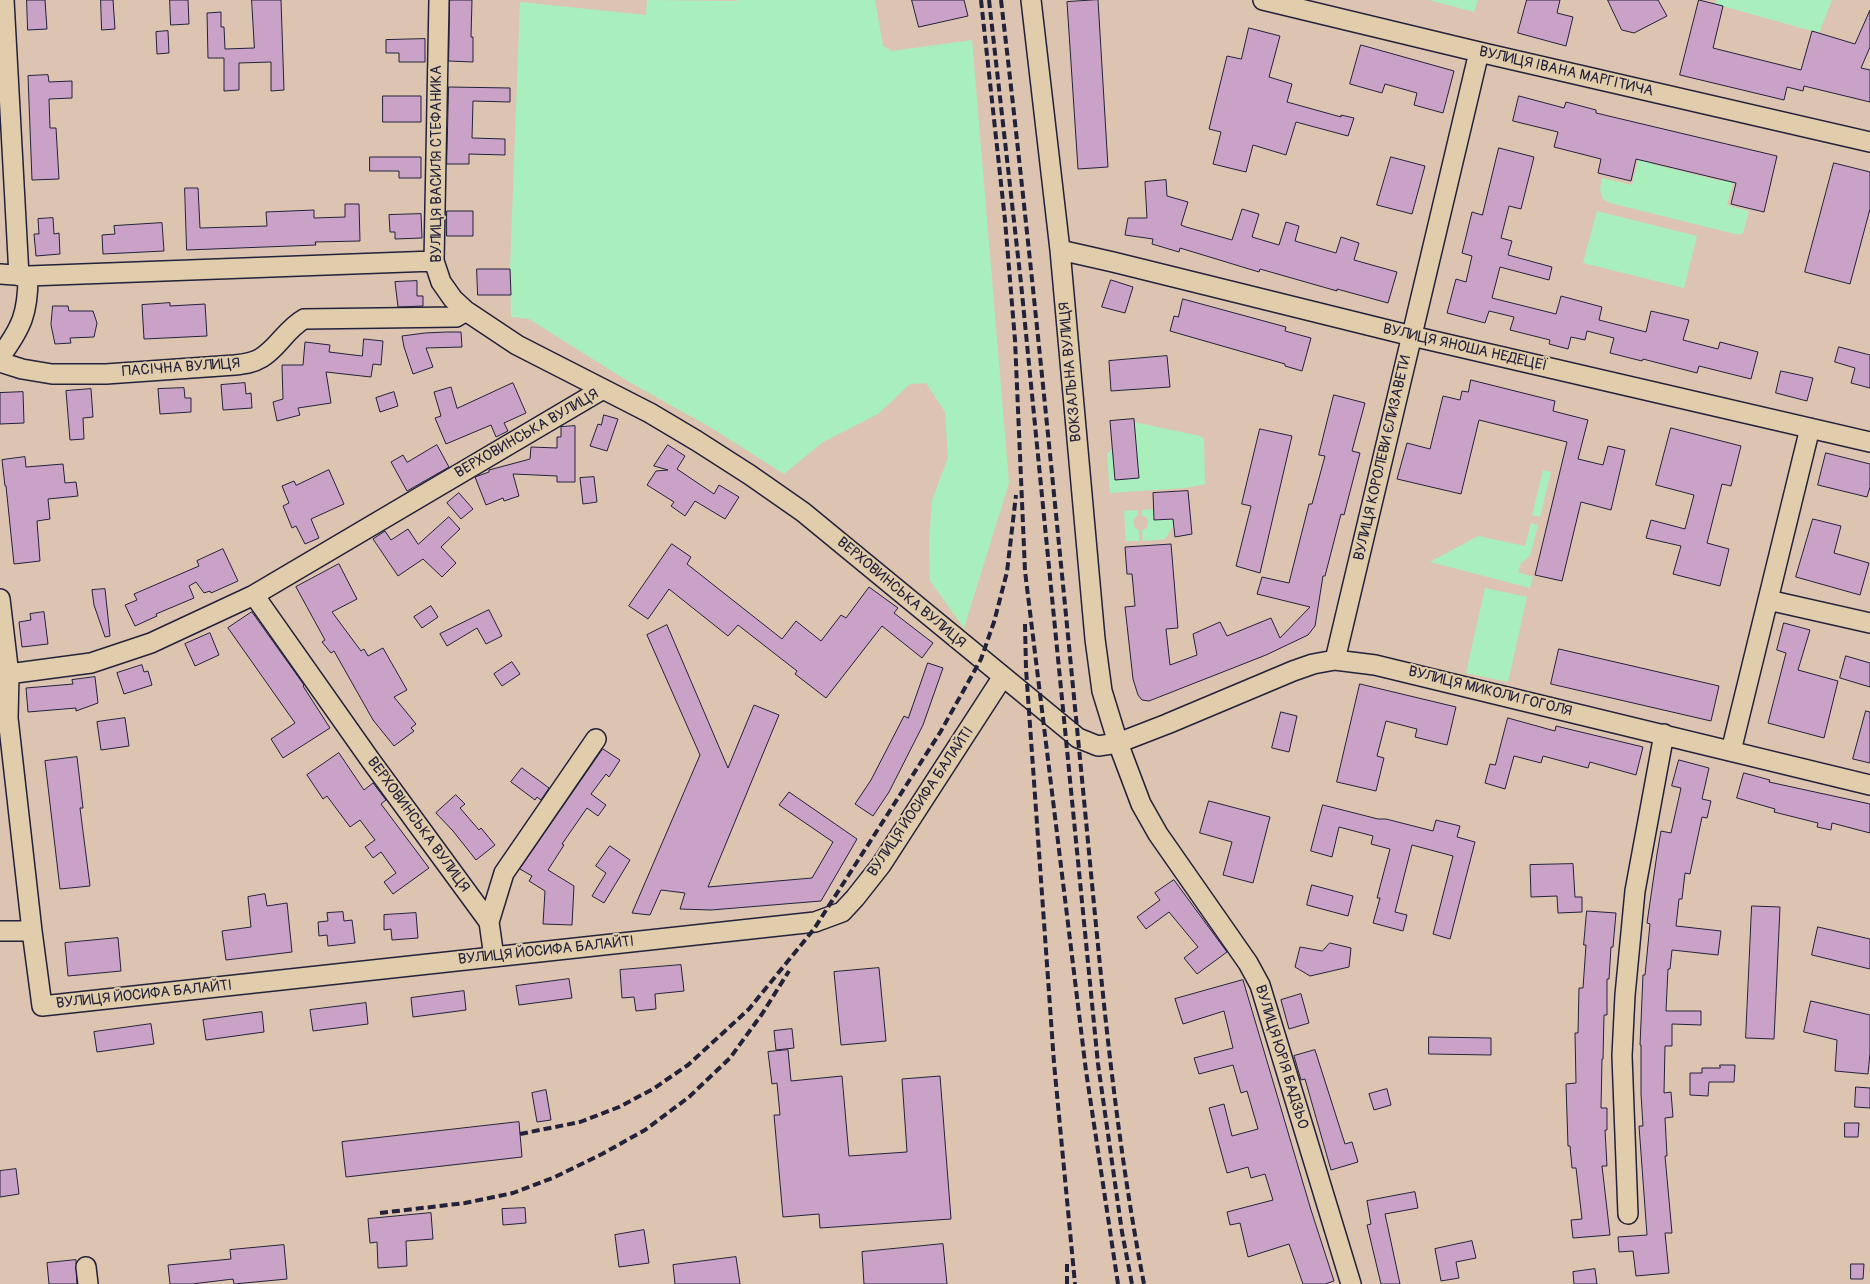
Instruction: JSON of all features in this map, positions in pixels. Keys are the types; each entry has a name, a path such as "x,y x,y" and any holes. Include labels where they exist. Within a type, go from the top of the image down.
{"street":[{"path":"0,357 16,335 25,314 28,297 24,276 4,0"},
{"name":"ВУЛИЦЯ ВАСИЛЯ СТЕФАНИКА","path":"439,0 434,261 441,282 466,311 517,344 603,389"},
{"name":"ВОКЗАЛЬНА ВУЛИЦЯ","path":"1031,0 1060,250 1095,640 1102,691 1118,743"},
{"name":"ВУЛИЦЯ ІВАНА МАРГІТИЧА","path":"1263,0 1870,142"},
{"name":"ВУЛИЦЯ КОРОЛЕВИ ЄЛИЗАВЕТИ","path":"1335,660 1479,52"},
{"name":"ВУЛИЦЯ ЯНОША НЕДЕЦЕЇ","path":"1060,250 1412,336 1870,442"},
{"path":"0,274 24,276 434,261"},
{"name":"ПАСІЧНА ВУЛИЦЯ","path":"0,362 22,369 52,374 106,374 235,365 252,362 263,357 293,325 304,319 456,317 466,311"},
{"name":"ВЕРХОВИНСЬКА ВУЛИЦЯ","path":"489,922 371,761 254,595 603,389 697,441 802,512 1002,678 1078,738 1098,746 1118,743"},
{"path":"1731,751 1810,428"},
{"path":"4,675 91,663 151,643 254,595"},
{"name":"ВУЛИЦЯ ЙОСИФА БАЛАЙТІ","path":"0,599 8,718 42,1006 815,922 842,912 855,898 880,864 1002,678"},
{"path":"1768,600 1870,623"},
{"name":"ВУЛИЦЯ МИКОЛИ ГОГОЛЯ","path":"1118,743 1293,670 1335,660 1375,665 1870,785"},
{"path":"1628,1214 1622,1056 1625,995 1635,892 1664,734"},
{"name":"ВЕРХОВИНСЬКА ВУЛИЦЯ","path":"494,957 489,922 504,874 596,739"},
{"name":"ВУЛИЦЯ ЮРІЯ БАДЗЬО","path":"1118,743 1141,804 1158,834 1248,962 1260,985 1351,1284"},
{"path":"0,931 32,930"}],"green space":[{"path":"647,0 875,0 883,46 892,51 972,40 1009,483 964,628 930,581 929,544 932,500 948,458 945,412 926,383 910,384 878,414 823,442 784,474 710,427 631,383 529,319 511,317 510,269 520,2 646,15"},
{"path":"1429,0 1478,0 1474,12"},
{"path":"1717,0 1832,0 1819,33 1715,4"},
{"path":"1639,157 1653,160 1652,164 1721,181 1722,177 1734,180 1727,204 1749,211 1743,233 1739,235 1610,203 1603,199 1600,190 1602,178 1632,185"},
{"path":"1597,211 1697,236 1684,288 1583,263"},
{"path":"1134,422 1200,436 1204,439 1205,484 1185,488 1110,493 1107,454 1112,449 1115,480 1139,478"},
{"path":"1543,470 1551,472 1540,517 1532,515"},
{"path":"1154,509 1154,520 1176,520 1187,523 1174,525 1165,539 1143,541 1142,530 1147,528 1148,520 1142,516 1142,510"},
{"path":"1138,510 1138,515 1133,520 1134,526 1139,531 1139,541 1126,541 1124,511"},
{"path":"1531,523 1538,525 1530,556 1521,563 1518,572 1533,577 1530,588 1430,562 1478,536 1525,546"},
{"path":"1485,588 1527,597 1508,682 1466,673"}],"building":[{"path":"27,0 45,0 47,29 28,30"},
{"path":"101,0 113,0 115,29 102,30"},
{"path":"170,0 188,0 189,24 171,25"},
{"path":"252,0 281,0 284,90 271,91 271,62 239,63 239,90 224,91 224,58 208,58 207,13 221,12 221,27 224,27 225,49 254,48"},
{"path":"450,0 472,0 471,37 473,37 473,62 449,61"},
{"path":"912,0 964,0 968,16 919,27"},
{"path":"1098,0 1108,167 1078,169 1067,2"},
{"path":"1527,0 1560,0 1557,13 1573,17 1566,46 1518,33"},
{"path":"1608,0 1658,0 1667,16 1634,33 1622,30"},
{"path":"1699,0 1723,6 1713,48 1801,70 1812,31 1855,44 1870,10 1870,47 1861,68 1870,70 1870,102 1804,86 1803,91 1787,87 1784,100 1680,75"},
{"path":"1249,28 1280,36 1269,77 1292,84 1287,102 1341,117 1341,115 1354,118 1348,136 1296,122 1286,155 1253,145 1246,172 1213,164 1221,132 1209,129 1227,56 1241,59"},
{"path":"168,31 169,53 157,54 156,32"},
{"path":"425,39 425,62 399,62 399,53 386,53 386,40"},
{"path":"1361,45 1454,71 1443,113 1414,105 1417,93 1385,84 1382,93 1350,84"},
{"path":"48,75 49,82 72,81 72,98 49,99 50,128 56,128 59,179 32,180 28,76"},
{"path":"449,87 510,88 510,102 473,101 472,138 505,139 505,155 469,154 469,164 447,164"},
{"path":"383,96 421,96 421,122 383,122"},
{"path":"1519,96 1564,108 1566,102 1596,110 1596,113 1777,156 1764,212 1731,204 1736,183 1636,159 1631,181 1598,173 1601,159 1554,147 1558,132 1513,121"},
{"path":"1499,148 1534,157 1521,209 1509,206 1501,238 1512,241 1508,255 1552,267 1549,280 1500,267 1492,298 1556,314 1561,296 1602,307 1599,320 1646,332 1651,311 1689,320 1683,340 1718,349 1720,342 1758,352 1751,379 1699,366 1697,373 1643,359 1642,361 1610,353 1614,338 1587,331 1585,340 1571,337 1568,349 1549,344 1550,340 1510,330 1514,317 1489,311 1485,323 1447,313 1456,279 1466,282 1472,256 1462,253 1472,212 1482,215"},
{"path":"370,157 421,157 421,178 399,178 399,171 370,171"},
{"path":"1391,157 1425,166 1412,214 1377,205"},
{"path":"1834,163 1870,172 1870,209 1850,284 1805,272"},
{"path":"1166,180 1167,196 1188,202 1181,225 1186,227 1232,240 1242,209 1259,214 1252,237 1279,245 1286,222 1299,226 1295,241 1336,253 1341,237 1359,243 1354,260 1397,272 1388,303 1260,269 1259,272 1180,248 1179,252 1152,244 1153,239 1125,235 1128,218 1147,218 1145,182"},
{"path":"185,188 198,188 200,228 267,226 266,212 314,210 314,218 345,217 345,204 359,204 360,241 315,242 316,245 187,250"},
{"path":"447,211 473,211 473,236 447,236"},
{"path":"421,214 422,238 395,239 395,232 390,232 389,215"},
{"path":"53,218 54,234 59,233 60,254 36,256 34,234 39,234 38,219"},
{"path":"162,223 164,251 103,254 102,235 115,234 114,226"},
{"path":"477,269 510,269 511,295 478,295"},
{"path":"1111,280 1133,287 1125,313 1102,307"},
{"path":"417,281 417,296 423,296 423,306 398,307 395,282"},
{"path":"1183,299 1286,327 1285,331 1311,338 1302,371 1285,366 1285,364 1170,331 1174,316 1178,317"},
{"path":"170,303 170,306 205,304 207,336 144,339 142,305"},
{"path":"53,306 68,306 69,311 93,311 97,323 94,337 70,338 71,343 55,344 51,325"},
{"path":"461,332 462,347 426,348 433,367 413,374 402,336"},
{"path":"364,339 383,341 381,365 373,364 371,377 326,372 331,403 298,408 300,415 277,421 273,402 283,399 282,365 303,365 305,342 330,345 329,352 362,356"},
{"path":"1839,347 1870,355 1870,388 1851,383 1855,368 1835,362"},
{"path":"1167,356 1170,387 1111,391 1109,361"},
{"path":"1781,371 1813,378 1807,401 1776,393"},
{"path":"1471,380 1555,401 1553,411 1588,420 1578,459 1603,465 1608,446 1625,450 1611,510 1581,502 1562,581 1535,575 1567,442 1479,420 1461,494 1397,479 1407,443 1430,449 1443,396 1460,400 1462,391 1468,392"},
{"path":"245,383 246,394 251,393 252,408 223,410 221,385"},
{"path":"513,383 526,413 504,423 508,431 496,437 491,425 446,444 435,418 441,416 434,392 451,387 457,408"},
{"path":"184,388 185,398 191,398 191,412 160,414 158,389"},
{"path":"91,389 93,417 83,418 84,439 70,440 66,391"},
{"path":"23,392 24,423 0,424 0,393"},
{"path":"394,392 398,406 380,412 376,398"},
{"path":"1334,395 1365,403 1352,451 1360,453 1344,515 1341,514 1325,576 1323,576 1315,626 1308,635 1266,655 1149,701 1142,700 1138,695 1133,679 1125,607 1135,606 1132,574 1127,574 1125,547 1171,544 1178,628 1166,629 1170,665 1197,655 1193,634 1220,622 1227,636 1271,618 1280,638 1310,607 1257,594 1262,577 1289,583 1309,504 1312,504 1325,456 1319,455"},
{"path":"604,415 618,419 607,451 590,446 598,424 601,425"},
{"path":"1134,419 1139,478 1115,480 1110,421"},
{"path":"575,426 575,482 557,482 557,476 513,474 519,496 504,501 503,498 486,505 475,477 489,472 489,470 530,459 531,447 557,448 557,437 561,437 561,427"},
{"path":"1671,428 1741,446 1731,486 1722,484 1707,543 1729,549 1720,586 1673,574 1681,546 1646,538 1651,520 1685,529 1694,495 1656,485"},
{"path":"1260,429 1292,436 1260,573 1236,566 1251,506 1242,504"},
{"path":"437,445 449,467 407,491 391,462 403,455 407,462"},
{"path":"668,445 685,456 677,469 714,494 719,485 739,497 725,519 695,501 685,516 671,506 674,502 647,485 656,471 668,470 654,466"},
{"path":"1826,453 1870,464 1870,487 1867,497 1818,485"},
{"path":"25,457 26,467 63,464 65,483 76,482 78,496 48,499 50,519 37,521 40,561 14,564 2,460"},
{"path":"329,470 344,504 311,519 319,538 305,544 296,526 292,528 283,506 289,503 282,486 294,481 296,485"},
{"path":"594,477 597,502 583,504 580,478"},
{"path":"1188,491 1192,534 1175,537 1173,519 1154,520 1153,493"},
{"path":"459,493 473,509 461,519 447,503"},
{"path":"449,517 460,529 441,547 456,563 442,577 423,559 398,576 373,539 385,531 391,540 408,529 418,544"},
{"path":"1813,519 1841,526 1834,553 1869,563 1860,595 1796,577"},
{"path":"672,544 691,557 687,564 782,639 796,621 821,641 841,615 846,618 869,587 898,608 894,613 933,643 922,658 882,626 826,698 795,674 797,671 738,625 728,636 669,589 648,619 629,606"},
{"path":"223,549 238,581 211,593 210,591 204,593 196,582 189,586 194,598 156,614 157,616 135,626 125,605 137,600 134,594 199,566 197,561"},
{"path":"339,564 357,599 332,612 361,651 364,649 368,656 383,648 407,690 394,697 416,724 411,728 414,731 394,746 373,720 334,651 331,653 322,642 325,640 296,587"},
{"path":"105,589 110,636 105,637 94,605 92,590"},
{"path":"431,606 438,617 422,628 414,617"},
{"path":"489,610 502,636 486,644 477,628 447,646 440,634"},
{"path":"44,612 48,644 22,647 19,622 31,620 30,614"},
{"path":"252,612 304,685 330,728 283,758 271,739 295,723 228,628"},
{"path":"1784,623 1810,630 1798,670 1838,681 1824,738 1768,723 1786,653 1777,650"},
{"path":"667,625 728,768 754,705 779,715 708,887 812,878 833,842 779,805 789,792 857,839 821,901 711,910 680,909 685,893 661,890 650,915 632,913 700,755 647,635"},
{"path":"210,633 219,655 195,666 185,644"},
{"path":"1559,649 1719,686 1711,721 1551,684"},
{"path":"1846,656 1870,663 1870,687 1840,678"},
{"path":"512,662 520,674 502,686 494,674"},
{"path":"928,663 943,668 923,725 889,792 873,816 855,804 871,780 904,716 908,718"},
{"path":"142,665 144,672 148,671 152,685 124,694 117,673"},
{"path":"95,677 98,703 76,711 76,708 28,712 26,688 73,684 72,680"},
{"path":"1360,684 1456,707 1447,745 1415,737 1417,729 1386,721 1377,756 1384,758 1376,791 1337,782"},
{"path":"1866,711 1870,712 1870,763 1853,759"},
{"path":"1281,712 1297,716 1289,752 1272,748"},
{"path":"125,718 129,746 101,750 97,722"},
{"path":"1508,718 1555,731 1556,726 1643,747 1636,775 1590,762 1588,768 1543,756 1541,763 1514,756 1505,789 1485,783 1490,764 1495,765"},
{"path":"603,749 620,760 609,777 606,774 591,794 606,805 598,816 587,808 562,844 564,845 548,870 574,886 572,925 543,924 545,891 529,881 532,876 520,869"},
{"path":"339,753 364,790 373,783 386,800 381,804 429,868 393,894 384,882 396,873 381,852 373,858 365,847 375,840 360,820 350,827 327,796 323,799 307,775"},
{"path":"77,757 83,808 80,808 90,886 60,889 45,761"},
{"path":"1679,760 1709,768 1702,799 1711,801 1707,818 1702,817 1690,874 1685,873 1682,899 1679,899 1676,926 1721,931 1718,955 1672,950 1670,969 1668,969 1666,1011 1701,1011 1701,1025 1672,1024 1672,1046 1665,1046 1664,1093 1671,1092 1673,1117 1665,1118 1667,1156 1665,1156 1672,1233 1665,1233 1669,1273 1636,1276 1633,1251 1619,1252 1618,1237 1647,1235 1639,1126 1643,1126 1640,1045 1643,975 1645,975 1650,924 1647,923 1661,831 1671,833 1681,788 1672,786"},
{"path":"522,768 549,788 541,800 537,797 535,800 511,782"},
{"path":"1744,773 1770,780 1769,782 1870,804 1870,833 1832,823 1831,830 1817,827 1818,823 1774,812 1775,809 1737,798"},
{"path":"456,795 465,804 460,808 479,830 481,828 495,845 476,860 436,813"},
{"path":"1209,801 1270,817 1253,883 1223,875 1232,842 1200,833"},
{"path":"1323,805 1433,831 1436,820 1460,826 1457,837 1475,842 1450,939 1433,934 1453,856 1412,845 1395,912 1407,915 1403,931 1373,923 1380,898 1377,898 1390,849 1371,844 1373,836 1339,827 1332,857 1311,851"},
{"path":"610,846 630,860 604,903 592,896 606,873 596,866"},
{"path":"1573,864 1575,897 1582,897 1582,912 1558,913 1557,896 1531,897 1530,865"},
{"path":"1174,880 1227,952 1197,974 1184,958 1198,947 1169,912 1146,929 1137,917 1160,900 1155,893"},
{"path":"1312,885 1353,896 1348,916 1307,905"},
{"path":"265,894 267,906 287,903 292,952 226,960 222,931 251,927 248,897"},
{"path":"1752,906 1780,907 1774,1039 1746,1038"},
{"path":"1587,911 1616,913 1609,979 1607,979 1607,1015 1604,1015 1601,1108 1607,1108 1607,1130 1605,1130 1607,1166 1602,1166 1610,1235 1573,1238 1571,1220 1582,1219 1576,1168 1572,1168 1570,1146 1568,1146 1566,1084 1576,1083 1575,1033 1578,1033 1579,988 1583,988"},
{"path":"343,912 344,921 352,920 355,943 328,946 327,935 319,936 318,922 328,921 327,913"},
{"path":"416,913 418,938 392,940 391,929 384,930 384,915"},
{"path":"1818,927 1870,939 1870,969 1812,955"},
{"path":"118,938 121,971 68,976 65,943"},
{"path":"1330,943 1351,948 1349,967 1310,976 1295,967 1300,947 1322,951"},
{"path":"681,965 684,991 655,994 656,1009 636,1011 634,997 622,998 620,970"},
{"path":"879,968 886,1041 841,1045 834,972"},
{"path":"569,979 572,998 519,1005 516,986"},
{"path":"1243,980 1334,1281 1325,1284 1303,1284 1289,1244 1248,1257 1240,1223 1230,1225 1227,1212 1273,1200 1265,1174 1251,1178 1248,1167 1227,1173 1209,1108 1224,1104 1232,1136 1258,1129 1247,1091 1241,1093 1233,1065 1199,1074 1194,1058 1233,1048 1224,1011 1183,1024 1175,999"},
{"path":"464,991 466,1010 413,1017 411,998"},
{"path":"1301,994 1309,1023 1289,1029 1281,1000"},
{"path":"1811,1001 1870,1015 1868,1074 1835,1071 1837,1040 1804,1032"},
{"path":"366,1003 368,1024 313,1031 310,1010"},
{"path":"262,1012 264,1032 206,1040 203,1020"},
{"path":"151,1024 154,1044 97,1052 94,1032"},
{"path":"792,1029 794,1048 776,1050 774,1031"},
{"path":"1429,1037 1491,1038 1491,1055 1429,1054"},
{"path":"788,1050 791,1081 842,1076 849,1156 907,1152 902,1079 940,1076 951,1219 820,1228 819,1214 783,1217 774,1115 780,1115 777,1083 772,1084 768,1052"},
{"path":"1315,1050 1345,1144 1352,1142 1358,1162 1331,1170 1305,1079 1301,1080 1294,1056"},
{"path":"1720,1065 1735,1065 1734,1082 1709,1082 1708,1096 1690,1095 1690,1073 1702,1073 1702,1068 1720,1068"},
{"path":"1856,1087 1870,1088 1870,1108 1855,1107"},
{"path":"1387,1089 1391,1105 1374,1110 1369,1094"},
{"path":"546,1090 551,1120 537,1122 532,1093"},
{"path":"519,1122 522,1157 346,1177 342,1142"},
{"path":"1845,1123 1859,1123 1858,1137 1845,1137"},
{"path":"16,1169 19,1194 0,1197 0,1171"},
{"path":"1415,1192 1418,1208 1385,1214 1400,1284 1381,1284 1367,1225 1371,1224 1367,1201"},
{"path":"525,1208 526,1223 503,1225 502,1209"},
{"path":"431,1213 433,1239 406,1241 407,1266 378,1268 377,1242 370,1243 368,1219"},
{"path":"644,1230 649,1263 619,1267 615,1235"},
{"path":"1472,1241 1476,1258 1456,1262 1459,1278 1441,1281 1435,1249"},
{"path":"943,1244 947,1284 864,1284 862,1252"},
{"path":"284,1245 287,1279 234,1284 233,1279 192,1284 170,1284 168,1265 231,1259 230,1250"},
{"path":"736,1257 740,1284 675,1284 673,1265"},
{"path":"76,1260 77,1284 49,1284 47,1263"},
{"path":"1851,1264 1864,1264 1863,1279 1851,1279"},
{"path":"1595,1269 1597,1284 1574,1284 1573,1272"}],"railway":[{"path":"981,0 1005,220 1015,340 1025,571 1086,1071 1118,1284"},
{"path":"989,0 1021,283 1098,1064 1122,1232 1132,1284"},
{"path":"1001,0 1043,384 1106,1027 1123,1156 1144,1284"},
{"path":"520,1134 580,1122 619,1107 653,1089 688,1065 749,1009 814,929 941,731 981,659 994,622 1007,572 1016,495"},
{"path":"1025,624 1026,669 1054,1063 1075,1284"},
{"path":"380,1213 465,1203 513,1193 555,1177 645,1130 689,1097 730,1058 762,1014 789,971"},
{"path":"1067,1262 1067,1284"}]}
